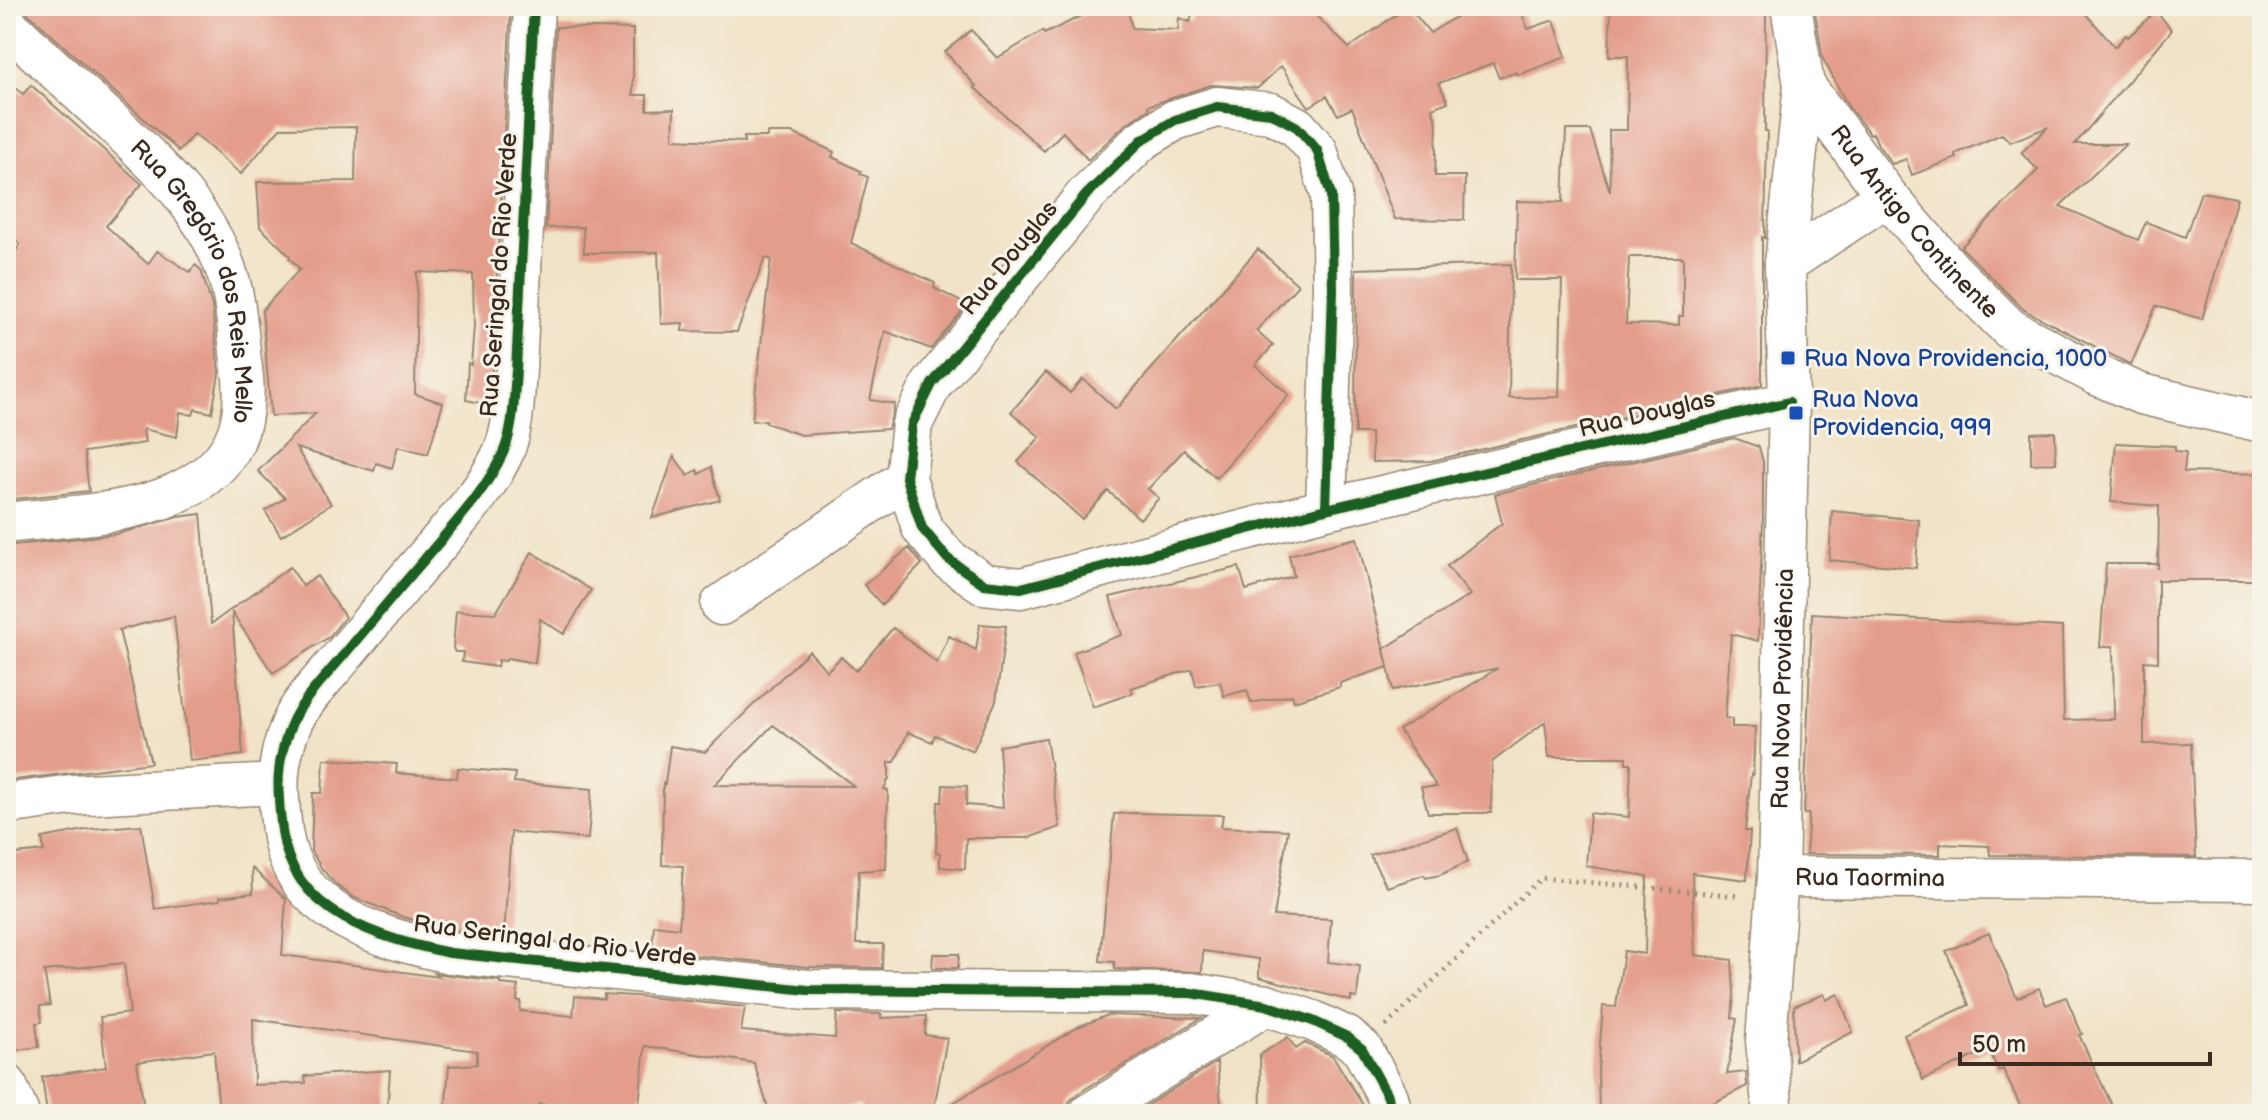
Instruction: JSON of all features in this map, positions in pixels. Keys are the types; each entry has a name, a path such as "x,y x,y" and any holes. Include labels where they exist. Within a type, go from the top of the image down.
{"street":[{"name":"Rua Seringal do Rio Verde","path":"534,6 516,370 512,415 504,451 477,497 292,721 276,784 284,850 317,902 345,920 400,942 450,953 808,990 1191,993 1266,1005 1313,1021 1347,1037 1362,1049 1388,1097 1392,1114"},
{"name":"Rua Nova Providência","path":"1773,1114 1766,1041 1778,877 1789,402 1785,264 1804,85 1791,6"},
{"name":"Rua Gregório dos Reis Mello","path":"6,24 185,195 212,237 230,283 244,382 243,419 234,446 206,475 173,494 134,507 6,523"},
{"name":"Rua Antigo Continente","path":"1804,85 1887,196 1952,271 2010,329 2097,375 2141,394 2262,422"},
{"name":"Rua Douglas","path":"1326,509 1333,289 1331,195 1317,150 1297,127 1271,113 1217,107 1175,120 1142,140 1087,194 932,384 912,424 906,478 922,528 948,559 984,584 1021,588 1326,509 1789,402"},
{"path":"1785,264 1887,196"},
{"path":"721,605 906,478"},
{"path":"6,804 71,795 276,784"},
{"name":"Rua Taormina","path":"1778,877 2262,880"},
{"path":"1089,1114 1266,1005"},
{"path":"6,1084 19,1114"}],"building":[{"path":"20,6 511,6 490,405 466,400 474,326 473,274 417,272 415,394 443,403 428,454 398,446 392,468 376,463 374,471 296,448 331,504 281,536 265,511 285,498 258,471 316,413 271,416 262,310 300,269 260,227 257,182 355,181 356,127 280,128 241,174 194,134 179,151"},
{"path":"1102,6 1127,6 1132,28 1178,30 1179,18 1190,22 1194,6 1306,6 1349,48 1408,6 1430,33 1473,6 1519,6 1528,29 1554,20 1566,57 1518,75 1517,72 1499,78 1493,63 1439,83 1448,102 1432,108 1437,123 1435,176 1465,176 1464,220 1395,219 1352,108 1338,115 1327,96 1309,107 1281,66 1258,88 1211,85 1148,106 1149,109 1126,124 1088,160 1063,132 1044,151 974,87 945,52 971,30 997,58 1043,31 1044,34"},
{"path":"1766,6 1762,385 1431,461 1372,462 1371,433 1355,433 1356,269 1511,264 1509,398 1559,397 1562,280 1515,280 1517,201 1563,202 1566,130 1590,130 1610,192 1609,130 1627,130 1628,56 1609,56 1611,7","holes":["1629,257 1683,257 1683,316 1679,316 1679,325 1626,324"]},
{"path":"1814,6 2079,6 2115,47 2156,11 2172,30 2075,144 2126,144 2060,206 2138,240 2146,222 2185,237 2201,192 2237,198 2202,319 2156,306 2131,365 2024,310 1961,247 2038,170 2021,153 2048,127 2010,142 2002,134 1955,154 1957,158 1912,175 1906,159 1892,164 1873,133 1870,134 1848,106 1823,59"},
{"path":"556,27 633,29 633,95 647,95 647,110 674,109 673,139 744,142 744,137 793,133 834,152 832,157 868,177 851,243 935,283 934,288 967,305 931,349 885,331 870,400 895,404 888,429 801,435 766,423 766,420 752,421 771,259 765,258 737,332 682,331 683,323 661,324 658,252 584,253 583,227 546,228"},
{"path":"6,79 23,94 31,85 142,184 106,226 148,264 157,251 190,272 195,265 201,270 212,306 219,374 212,413 195,409 193,415 180,412 177,437 143,429 145,443 84,452 89,491 6,500 6,268 20,244 6,232"},
{"path":"1258,249 1298,285 1256,331 1273,346 1255,365 1289,395 1216,478 1184,450 1148,489 1159,498 1140,519 1108,491 1082,519 1018,462 1040,437 1011,412 1046,372 1070,393 1083,379 1116,409"},
{"path":"2055,432 2056,463 2031,464 2031,433"},
{"path":"1734,438 1759,447 1763,462 1763,518 1758,641 1731,634 1725,718 1732,719 1732,727 1755,727 1753,775 1745,831 1750,831 1747,880 1692,873 1695,955 1732,960 1732,1018 1737,1019 1727,1074 1746,1072 1747,1086 1709,1105 1713,1114 1599,1114 1598,1070 1603,1006 1616,1007 1624,951 1645,954 1647,876 1586,866 1590,813 1629,817 1631,763 1626,763 1626,757 1549,757 1545,722 1492,762 1491,813 1428,813 1421,787 1437,787 1399,730 1498,668 1393,690 1384,649 1470,595 1447,566 1502,523 1495,494"},
{"path":"2116,443 2175,446 2175,451 2186,452 2184,472 2262,474 2262,580 2158,580 2158,662 2144,661 2144,744 2191,743 2196,857 1990,855 1989,846 1940,844 1940,855 1806,854 1809,814 1804,814 1812,613 2062,627 2064,720 2114,719 2113,646 2100,647 2106,564 2158,564 2158,569 2159,506 2111,502"},
{"path":"674,456 688,476 711,467 720,500 652,518"},
{"path":"1832,511 1919,520 1916,568 1829,560"},
{"path":"201,514 211,624 290,567 303,586 317,576 345,617 329,637 273,673 232,613 243,755 190,761 174,616 119,630 151,763 6,781 6,546 117,534 178,517"},
{"path":"1357,538 1388,667 1340,683 1340,687 1294,701 1292,695 1251,703 1247,690 1224,696 1220,682 1196,686 1192,669 1131,688 1133,693 1093,707 1074,652 1122,635 1110,597 1239,567 1246,590 1294,576 1289,555"},
{"path":"909,548 922,564 882,605 864,585"},
{"path":"532,552 591,590 564,634 540,619 535,663 507,658 506,661 498,660 497,667 462,662 463,652 455,652 453,648 456,611 496,613"},
{"path":"980,624 1006,626 996,701 973,751 935,735 932,742 908,732 895,762 889,762 889,778 884,789 888,790 886,869 859,871 856,944 883,944 882,968 809,967 652,951 654,925 679,928 683,866 662,865 663,783 670,746 705,752 809,651 827,671 841,657 856,671 893,628 937,663 949,636 976,650","holes":["773,725 854,786 714,785"]},
{"path":"1046,738 1060,827 1028,838 966,838 965,869 940,867 940,853 936,852 938,802 942,802 943,785 967,786 966,805 1003,808 999,746"},
{"path":"324,759 397,764 396,773 457,778 458,768 515,773 514,782 592,789 588,839 511,832 504,935 454,930 403,917 355,898 336,885 311,851 313,793 322,793"},
{"path":"1114,814 1223,815 1221,827 1288,830 1274,916 1331,919 1328,962 1360,966 1357,998 1351,997 1351,1001 1259,977 1259,959 1203,951 1202,972 1115,969 1114,962 1100,961"},
{"path":"141,825 155,909 253,893 252,868 286,899 282,955 439,977 434,973 500,981 500,984 518,986 520,1011 573,1016 575,996 604,999 604,994 649,997 745,1007 741,1031 835,1038 837,1013 881,1014 881,1018 926,1016 925,1035 947,1038 933,1114 860,1114 861,1104 823,1114 770,1114 754,1063 645,1046 638,1114 612,1114 539,1104 538,1114 494,1111 494,1114 445,1114 449,1066 477,1064 477,1051 253,1019 254,1085 306,1083 305,1076 390,1070 387,1114 219,1114 214,1051 137,1062 145,1114 47,1114 42,1077 106,1067 100,1017 130,1013 124,963 44,971 50,1005 40,1006 42,1022 36,1023 39,1047 11,1051 6,1040 6,855 44,851 42,838 90,829"},
{"path":"1457,828 1468,862 1440,875 1426,878 1424,875 1387,887 1370,855"},
{"path":"1989,933 2017,998 2039,988 2046,1005 2066,997 2082,1034 2079,1035 2116,1114 2024,1114 2003,1069 1998,1071 1989,1049 1923,1080 1904,1035 1969,1005 1946,951"},
{"path":"933,954 959,954 958,968 932,968"},
{"path":"1824,994 1826,1000 1838,994 1853,1032 1795,1061 1794,1006"},
{"path":"1108,1015 1201,1018 1077,1094 1069,1102 1066,1114 935,1114 1078,1027"},
{"path":"1288,1037 1296,1049 1305,1043 1333,1056 1368,1114 1261,1114 1260,1055"},
{"path":"1217,1062 1222,1114 1133,1114"}],"cycle path":[{"path":"534,6 516,370 509,433 503,453 477,496 295,716 280,765 279,803 290,860 303,883 322,903 369,930 450,953 808,990 1191,993 1266,1005 1313,1021 1347,1037 1362,1049 1388,1097 1392,1114"},
{"path":"1326,509 1333,289 1331,195 1317,150 1297,127 1271,113 1217,107 1175,120 1142,140 1087,194 932,384 912,424 906,478 922,528 948,559 984,584 1021,588 1326,509 1789,402"}],"place":[{"name":"Rua Nova Providencia, 1000","path":"1788,358"},
{"name":"Rua Nova Providencia, 999","path":"1796,413"}]}
